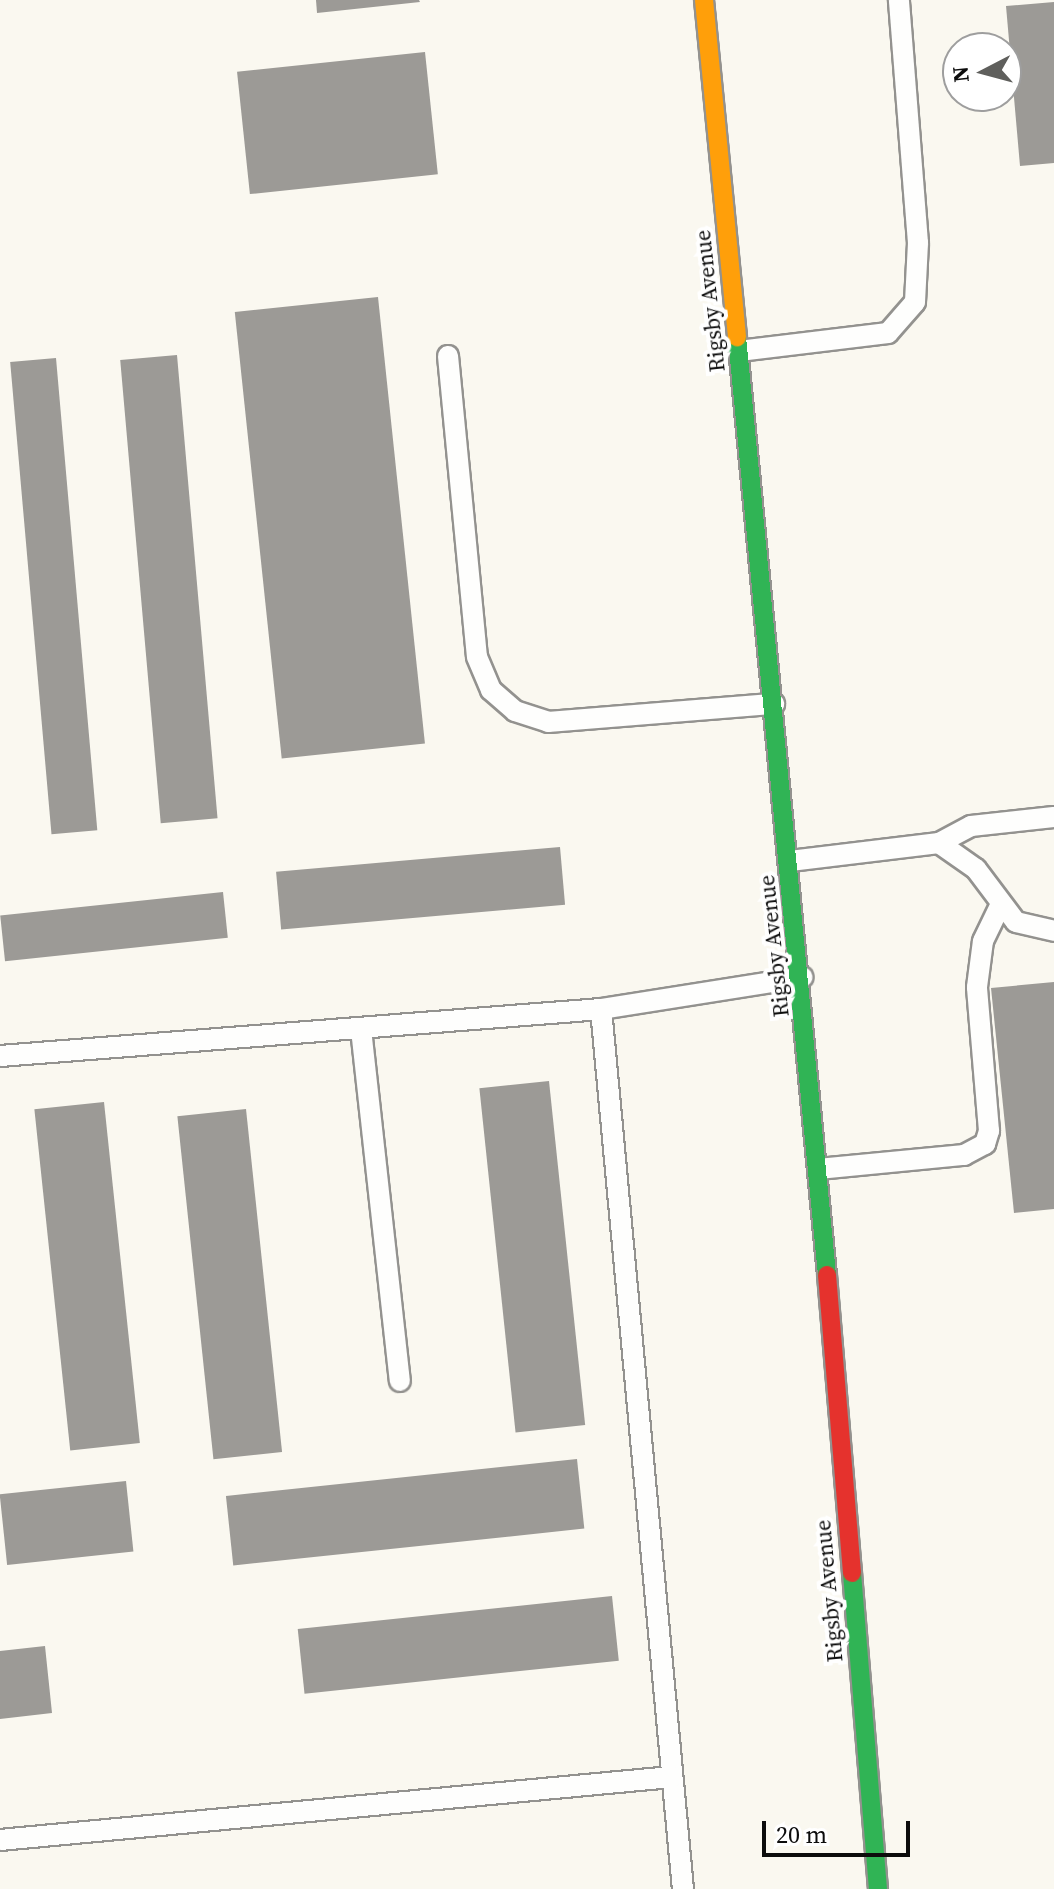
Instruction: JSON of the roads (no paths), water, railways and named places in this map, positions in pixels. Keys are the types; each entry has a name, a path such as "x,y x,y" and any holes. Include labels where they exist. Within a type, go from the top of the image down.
{"main road":[{"name":"Rigsby Avenue","path":"704,0 802,977 878,1889"}],"lane":[{"path":"739,351 888,333 915,302 918,243 899,0"},
{"path":"448,356 477,657 491,690 515,711 548,722 774,704"},
{"path":"790,861 939,843 971,826 1054,817"},
{"path":"939,843 976,869 1016,922 1054,931"},
{"path":"818,1169 964,1155 985,1144 989,1131 977,987 983,941 1001,904"},
{"path":"0,1056 601,1009 802,977"},
{"path":"601,1009 683,1889"},
{"path":"361,1029 400,1381"},
{"path":"0,1840 672,1777"}]}
